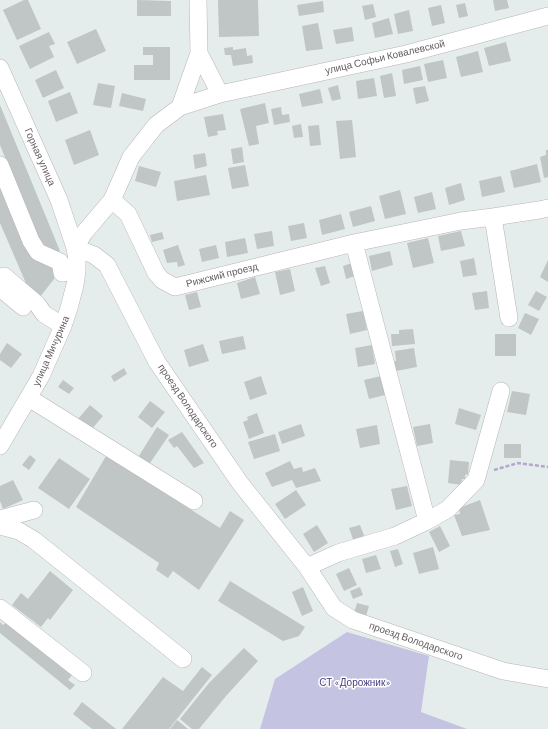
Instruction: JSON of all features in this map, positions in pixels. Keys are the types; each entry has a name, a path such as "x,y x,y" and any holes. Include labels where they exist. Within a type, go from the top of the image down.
{"street":[{"path":"75,248 84,233 112,200 131,157 156,125 180,107 199,53 198,0"},
{"name":"улица Софьи Ковалевской","path":"180,107 220,94 406,54 548,16"},
{"path":"199,53 220,94"},
{"name":"Горная улица","path":"0,68 59,200 75,248"},
{"path":"0,165 31,241 38,252 60,262 62,273 77,271"},
{"name":"Рижский проезд","path":"112,200 128,214 156,273 162,280 175,287 354,243 461,221 548,208"},
{"path":"493,217 509,318"},
{"path":"354,243 426,521"},
{"name":"улица Мичурина","path":"0,446 41,376 63,326 75,285 77,260 75,248"},
{"name":"проезд Володарского","path":"75,248 94,255 107,265 157,362 240,483 307,567 334,608 354,620 503,671 548,679"},
{"path":"2,282 37,304 44,314 63,326"},
{"path":"307,567 338,553 395,536 448,509 477,477 501,391"},
{"path":"29,398 194,501"},
{"path":"0,519 29,512 19,531"},
{"path":"0,526 19,531 34,540 183,659"},
{"path":"0,608 83,673"}],"path":[{"path":"477,477 518,463 548,467"}],"green space":[{"name":"СТ «Дорожник»","path":"347,632 429,656 421,712 467,729 260,729 275,679"}],"building":[{"path":"24,0 28,0 41,29 17,40 3,10"},
{"path":"137,0 171,1 171,16 137,16"},
{"path":"218,0 258,0 259,36 219,37"},
{"path":"493,0 507,0 509,8 495,11"},
{"path":"323,1 324,12 299,16 297,5"},
{"path":"465,3 468,16 459,18 456,5"},
{"path":"373,4 376,17 365,20 362,6"},
{"path":"441,5 445,23 432,26 428,8"},
{"path":"409,10 413,31 398,34 394,14"},
{"path":"389,18 393,34 375,38 372,23"},
{"path":"318,23 323,49 306,51 302,26"},
{"path":"352,27 354,41 336,44 333,30"},
{"path":"96,29 106,51 77,64 67,42"},
{"path":"49,32 55,44 49,46 54,57 30,69 19,46"},
{"path":"506,42 511,61 489,66 484,48"},
{"path":"143,47 170,47 170,80 134,80 134,65 153,65 153,55 143,55"},
{"path":"233,47 233,50 246,48 247,56 252,55 253,63 233,66 231,55 225,55 224,48"},
{"path":"478,51 483,72 461,77 456,57"},
{"path":"443,60 447,78 428,82 424,64"},
{"path":"420,66 423,80 404,84 402,70"},
{"path":"56,70 64,88 43,98 35,80"},
{"path":"392,73 396,96 384,98 380,76"},
{"path":"374,78 377,96 358,99 356,81"},
{"path":"98,83 115,86 111,108 93,105"},
{"path":"338,85 341,99 332,101 328,88"},
{"path":"425,86 429,101 416,104 413,88"},
{"path":"320,89 323,103 302,107 299,94"},
{"path":"70,92 78,113 56,122 48,101"},
{"path":"122,93 146,99 143,111 119,106"},
{"path":"265,103 269,123 256,126 259,144 249,146 240,109"},
{"path":"0,105 60,251 50,255 37,237 0,145"},
{"path":"281,107 282,115 289,114 290,122 274,125 271,109"},
{"path":"223,114 226,130 217,131 218,135 208,137 204,117"},
{"path":"352,120 356,157 340,159 336,121"},
{"path":"301,124 303,137 294,138 292,126"},
{"path":"319,125 321,145 310,146 308,126"},
{"path":"90,130 99,155 74,165 65,140"},
{"path":"242,147 244,162 233,164 231,149"},
{"path":"546,150 548,150 548,177 544,178 540,157 546,155"},
{"path":"205,153 207,166 195,169 193,155"},
{"path":"537,164 541,182 514,188 510,171"},
{"path":"245,165 249,186 232,189 228,168"},
{"path":"139,166 161,172 156,187 135,181"},
{"path":"206,175 210,195 177,201 174,181"},
{"path":"501,176 505,192 482,197 479,181"},
{"path":"461,183 465,200 449,205 445,188"},
{"path":"0,186 56,270 54,279 40,297 26,287 25,281 0,223"},
{"path":"400,190 406,214 385,219 379,196"},
{"path":"432,192 436,209 418,213 414,197"},
{"path":"371,206 375,221 353,227 349,212"},
{"path":"341,214 345,229 322,235 319,220"},
{"path":"304,223 307,238 291,241 288,226"},
{"path":"272,231 274,246 257,249 254,234"},
{"path":"461,231 465,246 441,251 438,236"},
{"path":"162,232 164,239 152,242 150,235"},
{"path":"245,238 248,253 227,257 225,242"},
{"path":"428,238 434,263 413,268 407,243"},
{"path":"178,245 185,265 178,267 177,262 167,263 163,250"},
{"path":"216,245 219,258 202,262 199,249"},
{"path":"390,251 393,265 372,271 369,256"},
{"path":"474,258 477,275 463,277 460,261"},
{"path":"548,260 548,282 540,277"},
{"path":"352,263 355,276 346,279 343,266"},
{"path":"325,266 330,283 321,286 315,268"},
{"path":"290,269 295,291 280,295 275,272"},
{"path":"255,277 260,294 241,299 237,283"},
{"path":"487,291 489,308 475,310 472,293"},
{"path":"536,291 547,297 539,311 528,305"},
{"path":"197,292 201,307 189,310 185,295"},
{"path":"363,311 367,330 350,334 346,314"},
{"path":"525,313 539,319 531,335 518,328"},
{"path":"413,329 415,344 392,346 391,334 399,334 399,330"},
{"path":"495,334 516,334 516,356 495,356"},
{"path":"243,336 246,349 222,354 219,341"},
{"path":"7,343 22,354 11,368 0,360 0,354"},
{"path":"203,344 209,361 189,367 184,350"},
{"path":"372,345 375,364 358,367 355,348"},
{"path":"414,348 417,367 396,371 394,361 396,361 395,351"},
{"path":"124,368 127,374 114,382 111,376"},
{"path":"261,376 267,394 250,400 244,382"},
{"path":"381,376 385,395 369,399 364,380"},
{"path":"63,380 74,388 69,394 58,387"},
{"path":"512,391 530,394 526,415 507,412"},
{"path":"150,401 165,412 152,428 138,417"},
{"path":"90,405 103,416 91,430 78,419"},
{"path":"459,408 481,415 476,430 455,424"},
{"path":"257,413 264,433 249,439 243,422 248,420 247,417"},
{"path":"301,424 305,436 282,444 278,432"},
{"path":"430,424 433,443 417,446 413,427"},
{"path":"377,425 380,444 360,448 356,429"},
{"path":"157,427 169,435 148,466 137,459"},
{"path":"182,432 204,463 194,468 177,446 174,448 168,440"},
{"path":"275,434 280,451 254,459 248,442"},
{"path":"504,444 521,444 521,458 504,458"},
{"path":"30,455 36,460 29,470 22,465"},
{"path":"106,456 220,528 230,511 244,520 199,590 173,571 168,578 156,570 159,563 76,507"},
{"path":"59,458 90,479 69,509 38,488"},
{"path":"450,460 469,462 468,474 465,475 465,479 462,479 461,485 448,483"},
{"path":"290,461 294,469 302,467 303,472 315,468 321,481 296,488 292,480 272,487 265,473"},
{"path":"13,480 23,500 3,509 0,501 0,486"},
{"path":"407,486 412,506 396,510 391,489"},
{"path":"296,490 306,505 285,519 275,504"},
{"path":"480,500 490,530 462,536 454,515 460,514 459,508"},
{"path":"317,525 328,543 314,552 303,534"},
{"path":"360,525 365,538 354,542 349,528"},
{"path":"440,526 450,546 439,552 429,532"},
{"path":"433,547 439,569 419,574 413,553"},
{"path":"398,549 403,564 395,567 390,551"},
{"path":"376,555 381,569 366,573 362,559"},
{"path":"349,568 357,585 344,591 336,574"},
{"path":"50,571 73,590 50,620 48,618 41,627 12,605 21,593 28,599"},
{"path":"230,581 305,627 299,636 283,641 218,601"},
{"path":"303,587 313,611 302,616 292,592"},
{"path":"360,587 363,595 353,599 350,591"},
{"path":"357,603 369,606 366,616 354,613"},
{"path":"0,622 3,625 6,623 72,675 68,680 75,685 70,690 0,633"},
{"path":"244,648 258,661 226,696 199,729 192,729 180,719 209,683"},
{"path":"202,667 212,675 169,729 122,729 163,677 183,691"},
{"path":"82,702 116,729 92,729 73,714"},
{"path":"177,720 188,729 170,729"}]}
